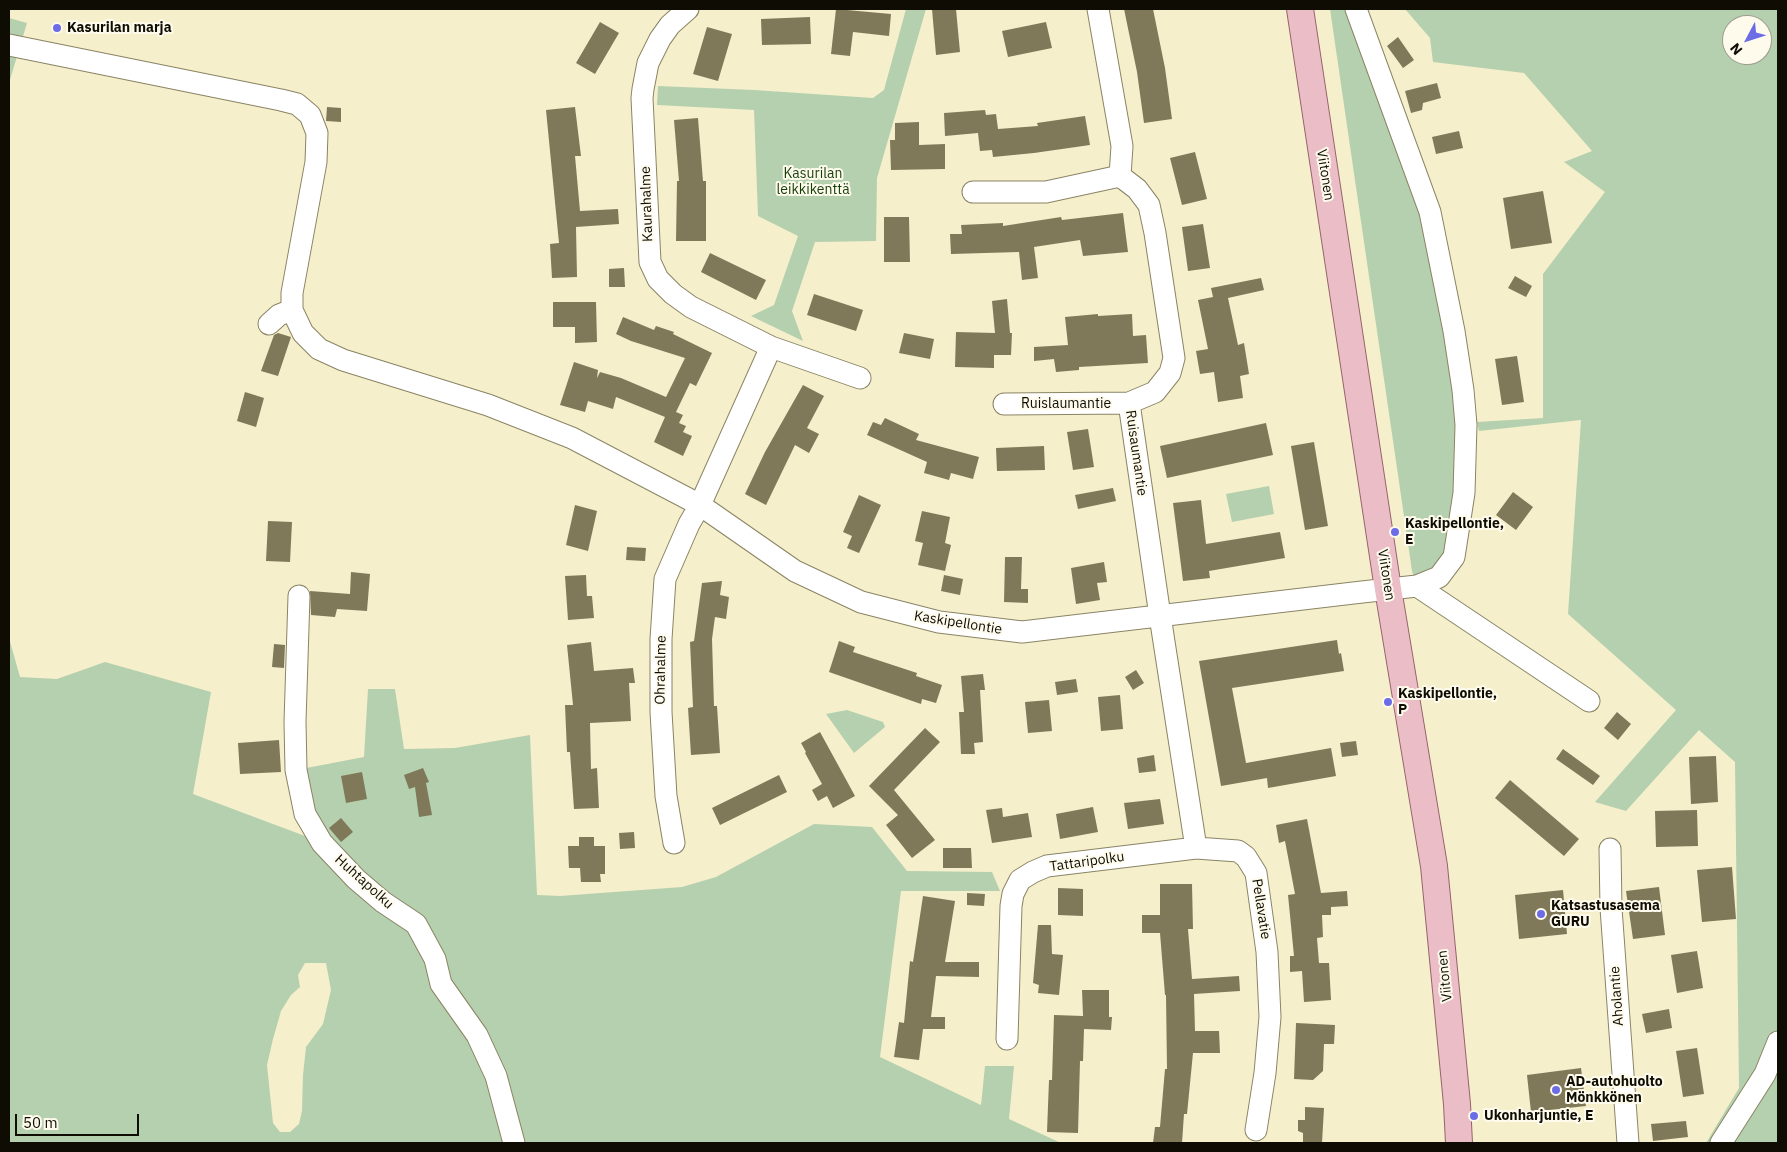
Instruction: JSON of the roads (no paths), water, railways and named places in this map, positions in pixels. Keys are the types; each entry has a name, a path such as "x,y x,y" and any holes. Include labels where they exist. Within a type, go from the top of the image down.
{"main road":[{"name":"Viitonen","path":"1300,9 1388,589 1434,866 1457,1104 1459,1143"}],"street":[{"name":"Kaurahalme","path":"688,9 670,25 660,39 648,63 643,89 650,262 658,279 673,294 691,307 771,346 860,378"},
{"path":"973,192 1046,192 1120,176 1122,146 1098,9"},
{"name":"Kaskipellontie","path":"292,310 303,333 319,349 343,360 488,405 572,438 700,505 795,570 810,578 861,602 939,622 1022,632 1417,586 1440,576 1454,557 1464,493 1466,425 1463,390 1454,331 1430,212 1356,9"},
{"path":"9,45 281,100 297,104 310,115 317,133 316,162 292,293 292,310 280,314 270,324"},
{"name":"Ruisaumantie","path":"1120,176 1137,189 1149,205 1174,358 1170,373 1155,392 1129,403 1160,616"},
{"path":"700,505 771,346"},
{"name":"Ruislaumantie","path":"1004,404 1129,403"},
{"name":"Ohrahalme","path":"674,843 666,796 661,712 661,638 665,579 689,524 700,505"},
{"path":"1417,586 1589,701"},
{"name":"Huhtapolku","path":"299,596 295,722 296,770 304,814 322,843 356,879 383,902 416,924 435,958 441,984 477,1035 496,1076 514,1143"},
{"path":"1160,616 1196,848"},
{"name":"Tattaripolku","path":"1006,1039 1010,906 1013,894 1020,880 1047,866 1196,848"},
{"name":"Pellavatie","path":"1196,848 1238,851 1246,857 1256,873 1267,952 1270,1017 1256,1130"},
{"name":"Aholantie","path":"1610,850 1611,908 1628,1143"},
{"path":"1721,1143 1764,1074 1778,1042"}],"place":[{"name":"Kasurilan marja","path":"57,28"},
{"name":"Kaskipellontie, E","path":"1395,532"},
{"name":"Kaskipellontie, P","path":"1388,702"},
{"name":"Katsastusasema GURU","path":"1541,914"},
{"name":"AD-autohuolto Mönkkönen","path":"1556,1090"},
{"name":"Ukonharjuntie, E","path":"1474,1116"}],"park label":[{"name":"Kasurilan leikkikenttä","path":"813,182"}]}
